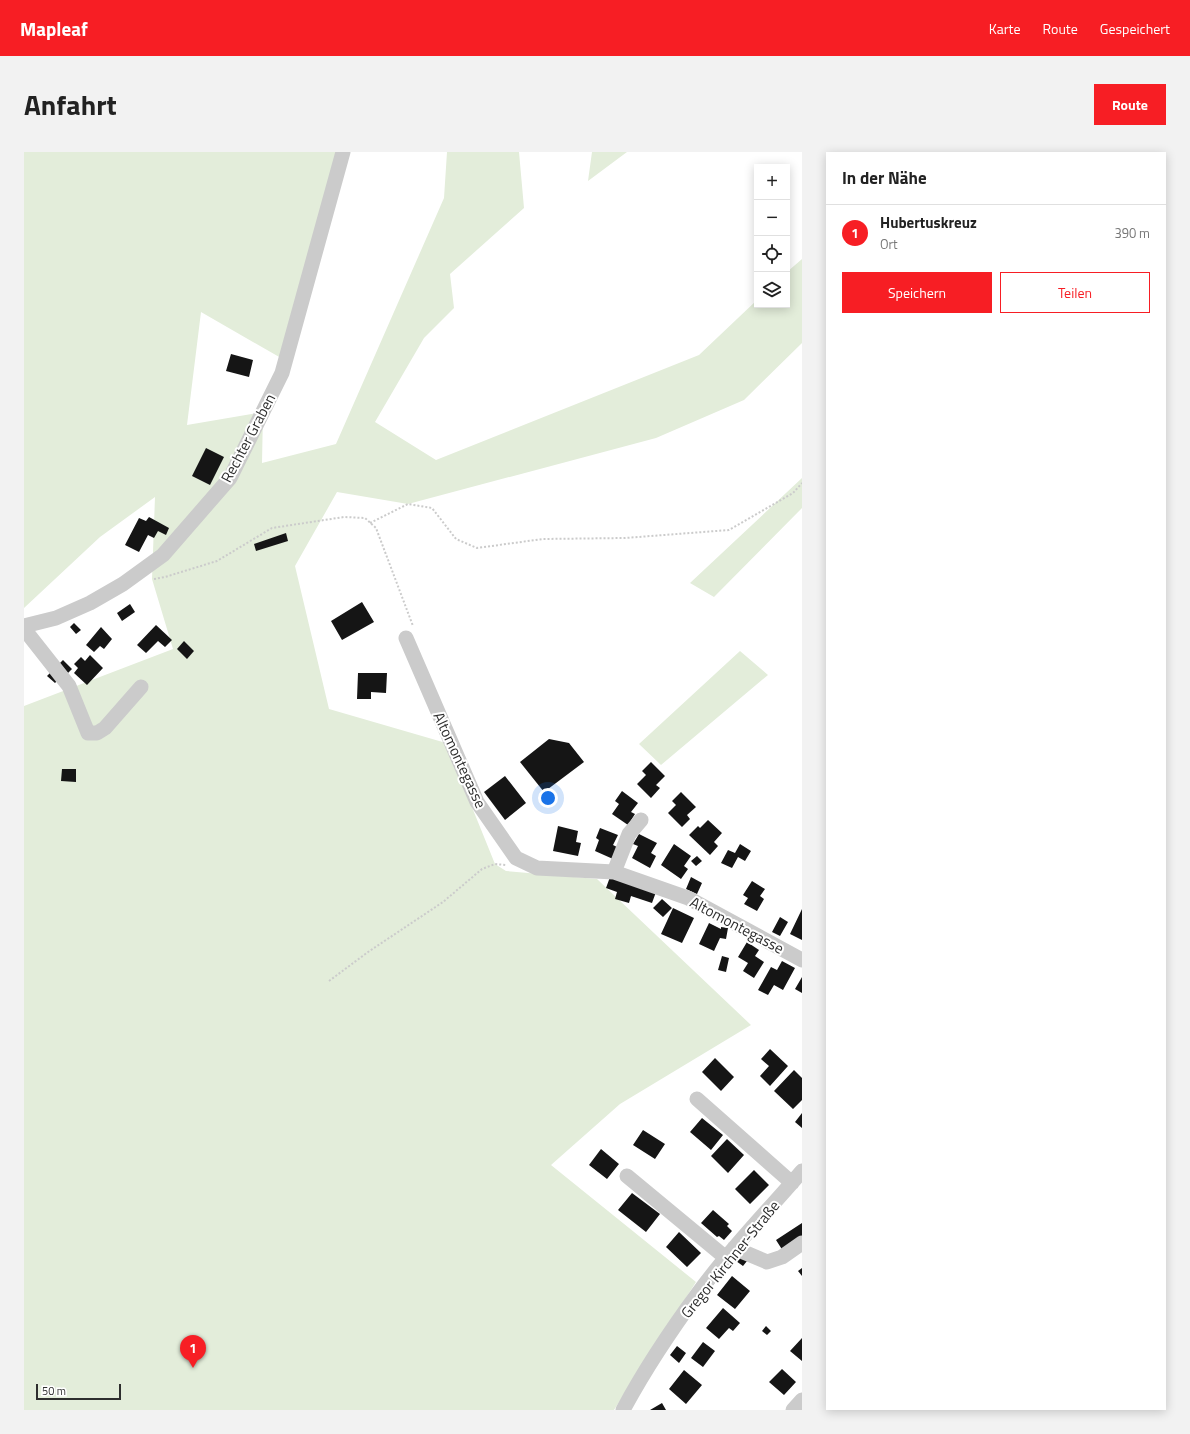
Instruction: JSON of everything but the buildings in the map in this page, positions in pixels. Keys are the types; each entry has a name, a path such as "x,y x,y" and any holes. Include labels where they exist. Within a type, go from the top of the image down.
{"street":[{"name":"Rechter Graben","path":"24,626 56,618 90,603 123,584 163,555 230,478 282,372 343,152"},
{"path":"24,629 69,686 88,733 97,733 105,728 141,687"},
{"name":"Altomontegasse","path":"406,638 477,802 516,858 537,868 614,872 688,898 802,960"},
{"path":"614,872 629,834 641,820"},
{"path":"697,1099 792,1183"},
{"name":"Gregor Kirchner-Straße","path":"623,1410 641,1377 699,1292 730,1253 802,1171"},
{"path":"628,1176 730,1253 766,1262 782,1257 802,1243"},
{"path":"792,1410 802,1400"}],"path":[{"path":"370,523 408,504 432,508 456,539 477,548 543,539 625,538 729,530 793,493 802,483"},
{"path":"152,579 165,577 217,561 272,528 344,517 365,518 376,528 417,638 406,638"},
{"path":"329,981 368,952 443,902 482,869 495,864 509,865"}],"green space":[{"path":"24,152 337,152 281,358 201,312 187,425 263,412 262,463 336,444 444,198 447,152 519,152 524,208 450,274 454,308 424,338 375,422 436,460 699,355 754,303 754,308 790,308 790,269 802,259 802,343 744,400 656,438 408,504 337,492 295,566 329,709 446,743 495,864 506,871 597,879 751,1025 620,1104 551,1165 696,1282 614,1410 24,1410 24,706 173,649 152,579 155,497 100,537 24,608"},
{"path":"592,152 627,152 588,181"},
{"path":"802,478 802,508 714,597 690,583"},
{"path":"740,651 768,675 661,765 639,744"}],"place":[{"name":"Hubertuskreuz","path":"193,1368"}]}
